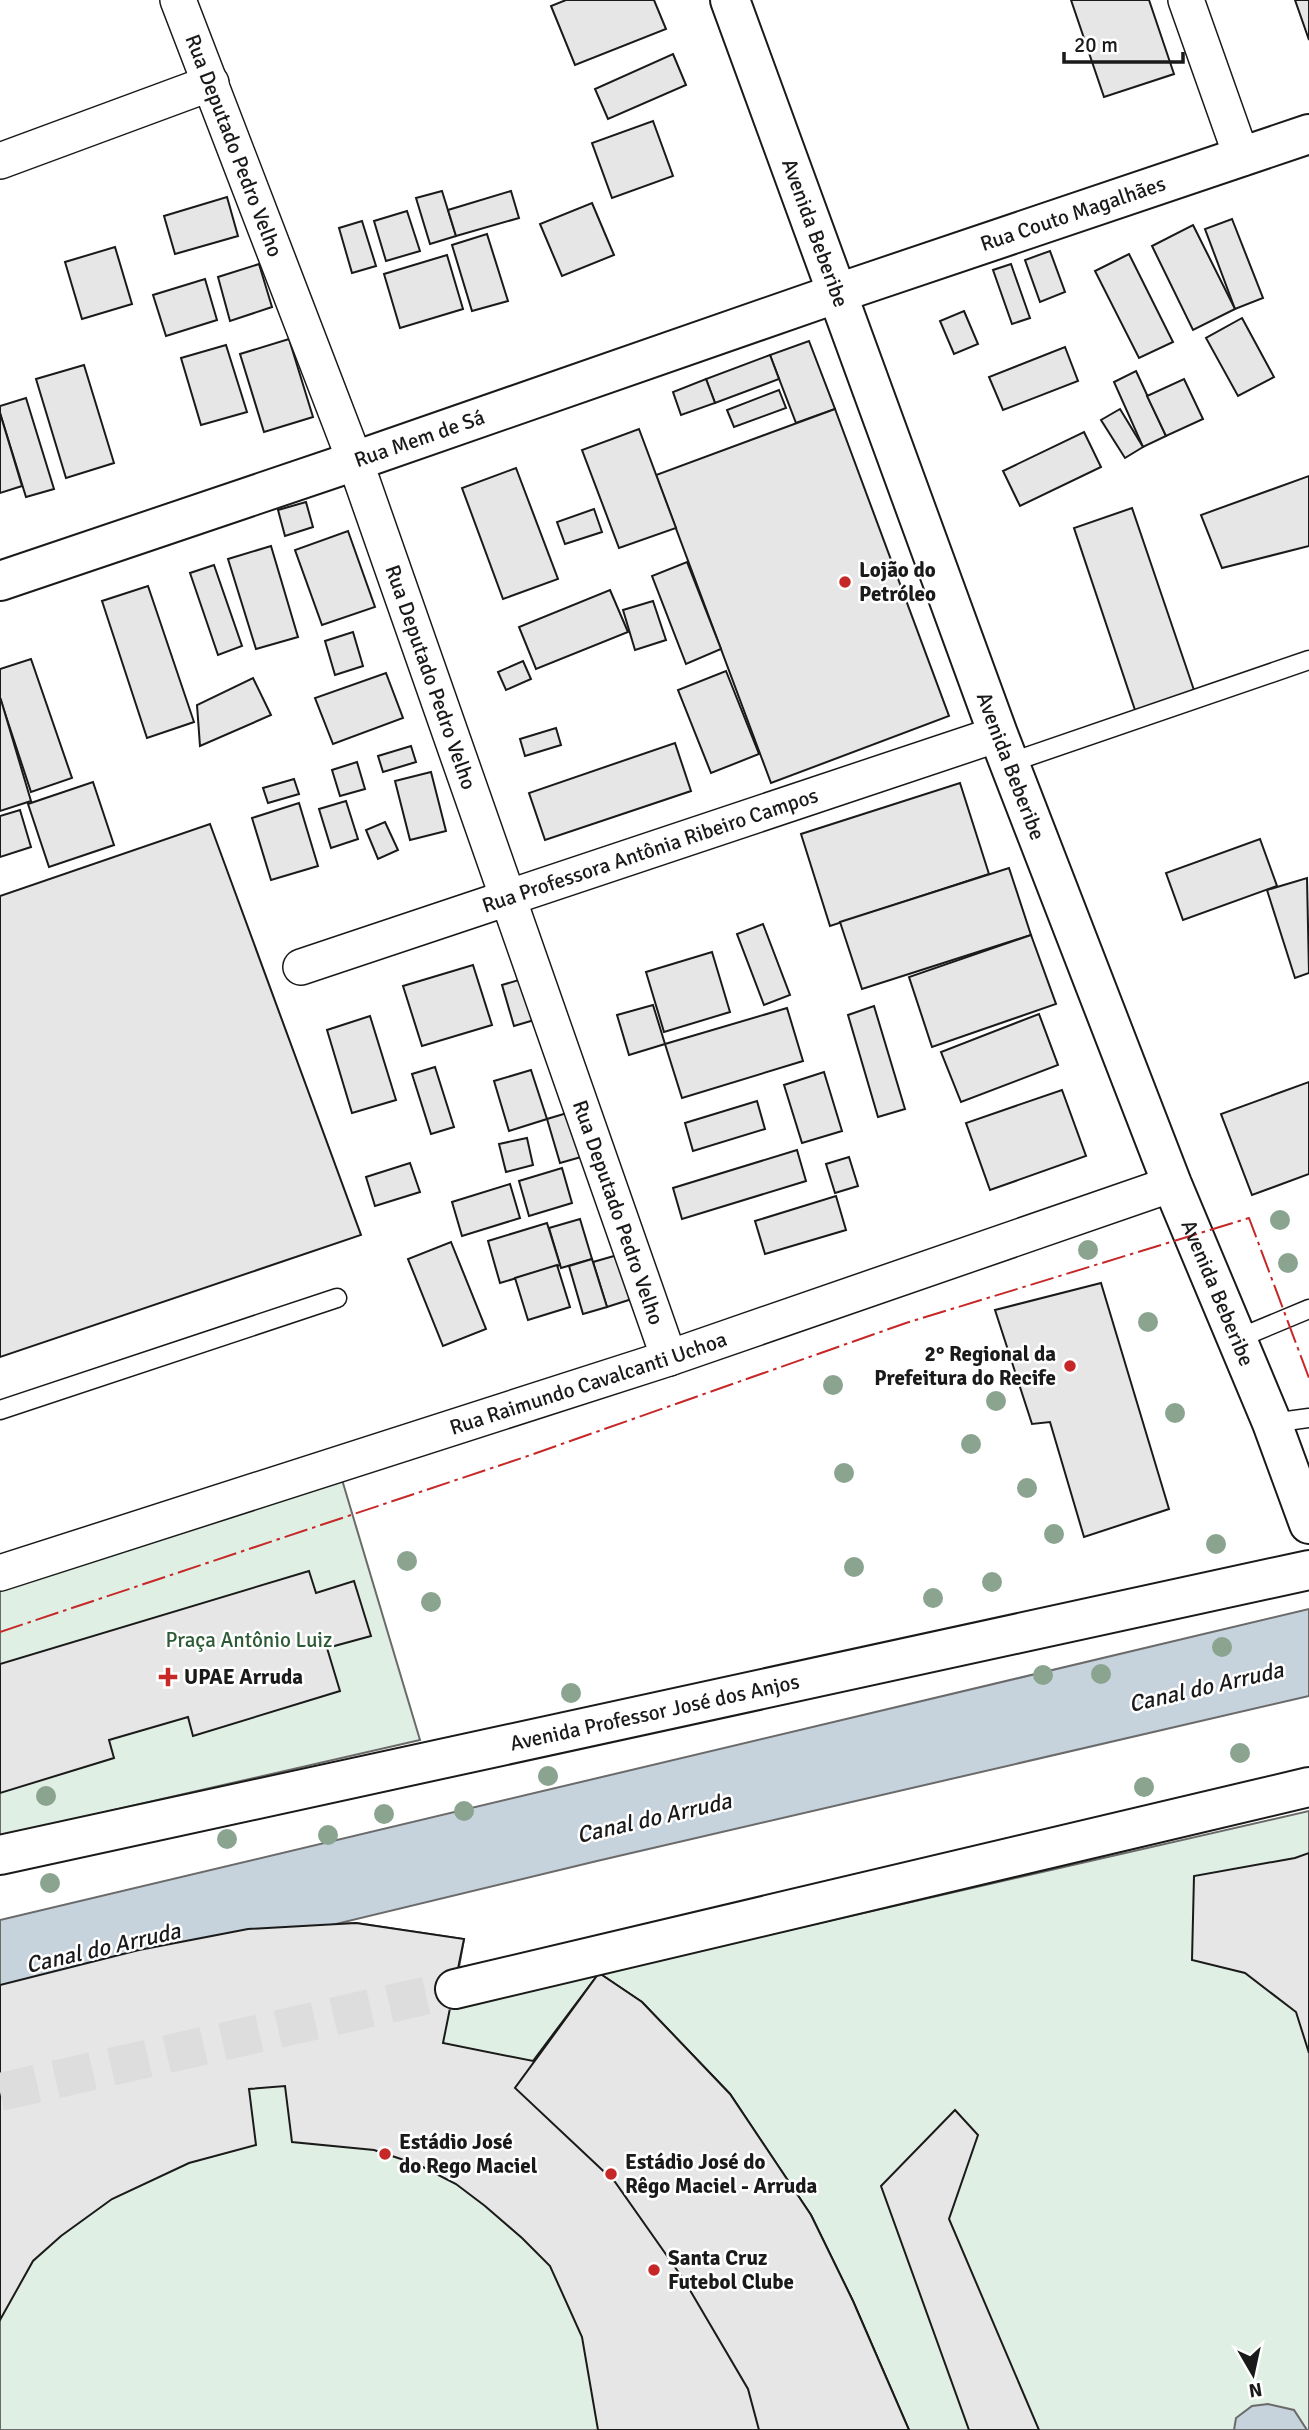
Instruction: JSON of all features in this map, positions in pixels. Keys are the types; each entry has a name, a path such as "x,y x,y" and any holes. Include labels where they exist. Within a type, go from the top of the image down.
{"main road":[{"name":"Avenida Beberibe","path":"730,0 1004,749 1172,1184 1272,1423 1309,1524"},
{"name":"Rua Couto Magalhães","path":"838,293 1309,134"},
{"name":"Rua Mem de Sá","path":"0,581 838,293"},
{"name":"Avenida Professor José dos Anjos","path":"0,1855 1309,1570"},
{"path":"455,1989 1309,1787"}],"street":[{"name":"Rua Deputado Pedro Velho","path":"178,0 355,461 669,1358"},
{"path":"1186,0 1242,158"},
{"path":"0,161 211,83"},
{"name":"Rua Professora Antônia Ribeiro Campos","path":"301,967 509,897 1004,749"},
{"name":"Rua Raimundo Cavalcanti Uchoa","path":"0,1573 669,1358 1172,1184"}],"lane":[{"path":"1004,749 1309,660"},
{"path":"0,1410 337,1298"},
{"path":"1237,1339 1307,1314"},
{"path":"1272,1423 1309,1418"}],"green space":[{"name":"Praça Antônio Luiz","path":"340,1473 420,1740 0,1836 0,1590"},
{"name":"Santa Cruz Futebol Clube","path":"1309,1811 1309,2430 0,2430 0,1985 248,1929 356,1923 464,1939 452,2007"}],"water":[{"name":"Canal do Arruda","path":"1309,1609 1309,1696 597,1861 0,2005 0,1920"},
{"path":"1268,2404 1294,2410 1307,2430 1234,2430 1236,2418 1252,2406"}],"building":[{"path":"566,0 654,0 666,29 575,65 551,6"},
{"path":"1071,0 1149,0 1174,74 1104,97"},
{"path":"1295,0 1309,0 1309,40"},
{"path":"673,54 686,85 608,119 595,89"},
{"path":"653,121 673,176 612,198 592,143"},
{"path":"442,191 456,236 430,244 416,198"},
{"path":"511,191 519,218 456,236 448,210"},
{"path":"227,197 238,236 175,254 164,216"},
{"path":"592,203 614,255 562,276 540,224"},
{"path":"407,211 420,251 386,261 374,221"},
{"path":"1232,219 1263,298 1235,309 1205,229"},
{"path":"362,221 376,266 352,273 339,228"},
{"path":"1193,225 1235,309 1193,330 1152,246"},
{"path":"487,234 508,301 472,311 452,245"},
{"path":"115,247 132,304 82,319 65,262"},
{"path":"1050,251 1065,292 1040,302 1025,260"},
{"path":"1129,254 1173,342 1139,358 1095,271"},
{"path":"447,255 463,309 400,328 384,274"},
{"path":"259,264 272,307 230,321 218,277"},
{"path":"1011,264 1030,318 1012,324 993,270"},
{"path":"205,279 217,320 166,336 153,295"},
{"path":"964,311 978,344 954,354 940,321"},
{"path":"1242,318 1274,377 1238,396 1206,338"},
{"path":"289,339 313,417 264,432 240,354"},
{"path":"809,341 835,409 796,423 770,355"},
{"path":"226,345 247,412 201,425 181,358"},
{"path":"1065,347 1078,381 1003,410 989,377"},
{"path":"770,355 779,379 715,403 706,379"},
{"path":"84,365 114,463 66,478 36,379"},
{"path":"1136,371 1166,436 1143,447 1114,382"},
{"path":"706,379 715,403 681,415 673,392"},
{"path":"1184,379 1203,419 1166,436 1147,396"},
{"path":"779,390 786,408 734,427 727,410"},
{"path":"26,398 54,489 26,497 0,406"},
{"path":"835,409 949,716 771,783 656,475"},
{"path":"1120,409 1143,447 1125,458 1101,420"},
{"path":"0,413 22,486 0,493"},
{"path":"639,429 676,528 619,548 582,450"},
{"path":"1084,432 1101,467 1020,506 1003,471"},
{"path":"516,468 558,579 503,599 462,488"},
{"path":"1309,476 1309,546 1222,568 1201,515"},
{"path":"306,502 313,527 285,536 278,510"},
{"path":"1132,508 1196,696 1137,716 1074,528"},
{"path":"594,509 602,532 565,544 557,522"},
{"path":"348,531 375,607 322,625 295,550"},
{"path":"271,546 298,637 256,649 228,559"},
{"path":"687,562 721,649 686,664 652,576"},
{"path":"214,565 242,646 218,655 190,573"},
{"path":"148,586 194,722 147,738 102,601"},
{"path":"610,590 628,632 536,669 519,627"},
{"path":"653,601 666,640 635,650 623,610"},
{"path":"353,632 363,666 335,675 325,641"},
{"path":"31,659 72,778 31,792 0,698 0,669"},
{"path":"523,661 531,679 506,690 498,672"},
{"path":"726,671 759,754 711,773 678,690"},
{"path":"386,673 403,718 333,744 315,698"},
{"path":"253,678 271,715 200,746 197,705"},
{"path":"0,701 31,801 0,811"},
{"path":"556,728 561,745 525,756 520,739"},
{"path":"675,743 691,791 545,840 529,793"},
{"path":"411,746 416,762 383,772 378,756"},
{"path":"357,762 365,789 340,796 332,770"},
{"path":"431,772 446,831 410,840 395,781"},
{"path":"294,779 299,794 268,803 263,788"},
{"path":"93,782 114,845 49,867 28,804"},
{"path":"960,783 989,874 830,926 801,834"},
{"path":"346,801 358,839 331,848 319,809"},
{"path":"299,803 318,866 271,880 252,818"},
{"path":"20,810 31,847 0,857 0,816"},
{"path":"385,822 398,850 378,859 366,830"},
{"path":"210,824 361,1235 0,1357 0,896"},
{"path":"1260,839 1277,886 1183,920 1166,873"},
{"path":"1009,868 1031,935 862,989 840,922"},
{"path":"1307,878 1309,973 1295,978 1267,890"},
{"path":"763,924 790,995 764,1005 737,934"},
{"path":"1031,935 1056,1004 932,1047 909,977"},
{"path":"712,952 730,1012 664,1032 646,972"},
{"path":"473,965 492,1025 422,1046 403,986"},
{"path":"529,977 541,1018 514,1026 502,985"},
{"path":"653,1005 665,1044 629,1055 617,1015"},
{"path":"874,1006 905,1109 878,1117 848,1015"},
{"path":"787,1008 803,1061 682,1098 665,1044"},
{"path":"1039,1014 1058,1065 961,1102 941,1052"},
{"path":"370,1016 396,1100 352,1113 327,1030"},
{"path":"435,1067 454,1127 431,1134 412,1074"},
{"path":"531,1070 547,1119 509,1131 494,1081"},
{"path":"824,1072 842,1131 802,1143 784,1085"},
{"path":"1309,1082 1309,1174 1252,1195 1221,1114"},
{"path":"1062,1090 1086,1156 990,1190 966,1123"},
{"path":"757,1101 765,1129 693,1151 685,1123"},
{"path":"567,1113 581,1157 560,1163 547,1119"},
{"path":"527,1138 533,1165 506,1172 499,1144"},
{"path":"797,1150 806,1181 682,1219 673,1188"},
{"path":"849,1157 858,1186 835,1193 826,1164"},
{"path":"410,1163 420,1192 375,1206 366,1177"},
{"path":"562,1168 572,1203 529,1216 519,1181"},
{"path":"510,1184 520,1218 462,1236 452,1202"},
{"path":"836,1196 846,1230 765,1254 755,1221"},
{"path":"580,1219 592,1259 561,1268 549,1228"},
{"path":"547,1223 560,1265 500,1283 488,1241"},
{"path":"451,1242 486,1329 443,1346 408,1259"},
{"path":"621,1254 635,1298 607,1307 593,1262"},
{"path":"592,1259 607,1307 583,1314 569,1266"},
{"path":"557,1265 570,1307 528,1320 515,1278"},
{"name":"2° Regional da Prefeitura do Recife","path":"1101,1283 1169,1509 1084,1537 1050,1422 1032,1424 995,1310"},
{"name":"UPAE Arruda","path":"309,1571 316,1593 354,1581 371,1636 327,1648 340,1691 193,1736 188,1717 109,1740 114,1758 0,1793 0,1664"},
{"path":"1309,1853 1309,2053 1296,2012 1245,1973 1192,1960 1194,1876 1295,1858"},
{"name":"Estádio José do Rego Maciel","path":"356,1923 464,1939 443,2043 533,2061 599,1973 642,2002 730,2094 811,2215 853,2301 909,2430 598,2430 582,2337 550,2266 485,2206 456,2184 419,2165 374,2150 292,2142 285,2086 249,2089 256,2145 189,2163 112,2199 61,2236 33,2261 0,2320 0,1985 139,1950 248,1929"},
{"path":"599,1973 642,2002 730,2094 811,2215 853,2301 909,2430 759,2430 748,2389 684,2280 615,2182 515,2088"},
{"path":"955,2110 978,2135 949,2219 1039,2430 969,2430 881,2186"}],"tunnel":[{"path":"0,2092 455,1989"}],"power":[{"path":"0,1632 522,1458 906,1323 1249,1218 1309,1378"}],"place":[{"name":"Lojão do Petróleo","path":"845,582"},
{"name":"2° Regional da Prefeitura do Recife","path":"1070,1366"},
{"name":"UPAE Arruda","path":"168,1677"},
{"name":"Estádio José do Rego Maciel","path":"385,2154"},
{"name":"Estádio José do Rêgo Maciel - Arruda","path":"611,2174"},
{"name":"Santa Cruz Futebol Clube","path":"654,2270"}]}
